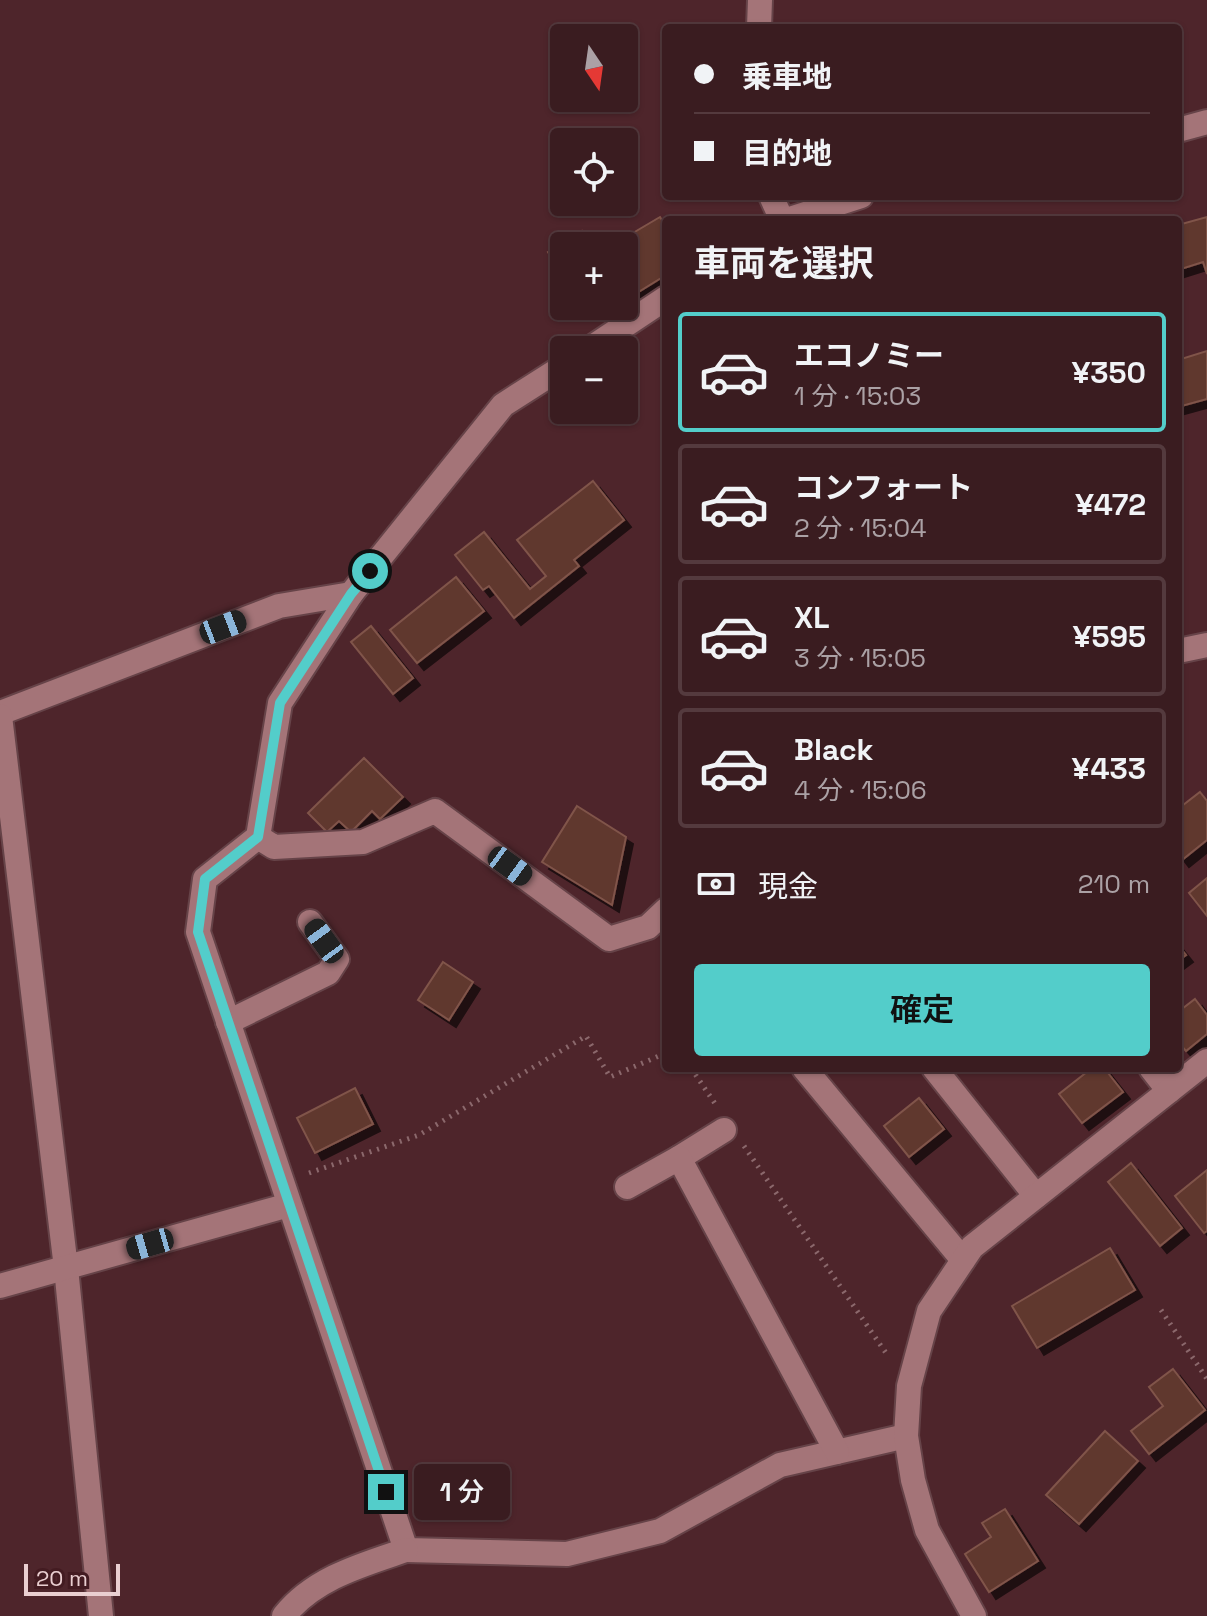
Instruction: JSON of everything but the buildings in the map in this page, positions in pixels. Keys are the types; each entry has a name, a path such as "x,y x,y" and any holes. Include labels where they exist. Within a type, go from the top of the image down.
{"street":[{"path":"759,24 760,0"},
{"path":"1182,129 1207,122"},
{"path":"797,216 848,200"},
{"path":"609,336 662,301"},
{"path":"406,1550 198,932 205,879 258,837 280,703 351,594 503,405 550,375"},
{"path":"101,1616 66,1268 0,714 279,606 351,594"},
{"path":"1182,650 1207,645"},
{"path":"258,837 274,847 363,842 435,811 609,939 648,927 662,914"},
{"path":"228,1022 328,973 337,959 310,922"},
{"path":"974,1616 927,1530 913,1480 906,1436 909,1386 929,1311 972,1247 1207,1061"},
{"path":"807,1072 963,1260"},
{"path":"937,1072 1036,1196"},
{"path":"1154,1072 1169,1091"},
{"path":"627,1187 679,1158 734,1137"},
{"path":"679,1158 837,1452"},
{"path":"0,1286 66,1268 286,1194"},
{"path":"284,1616 331,1577 406,1550 567,1554 660,1531 780,1465 906,1436"}],"path":[{"path":"286,1194 419,1135 586,1036 610,1077 662,1055"},
{"path":"694,1072 717,1106"},
{"path":"734,1137 909,1386"},
{"path":"1161,1310 1207,1379"}],"route":[{"path":"370,571 351,594 280,703 258,837 205,879 198,932 386,1492"}]}
